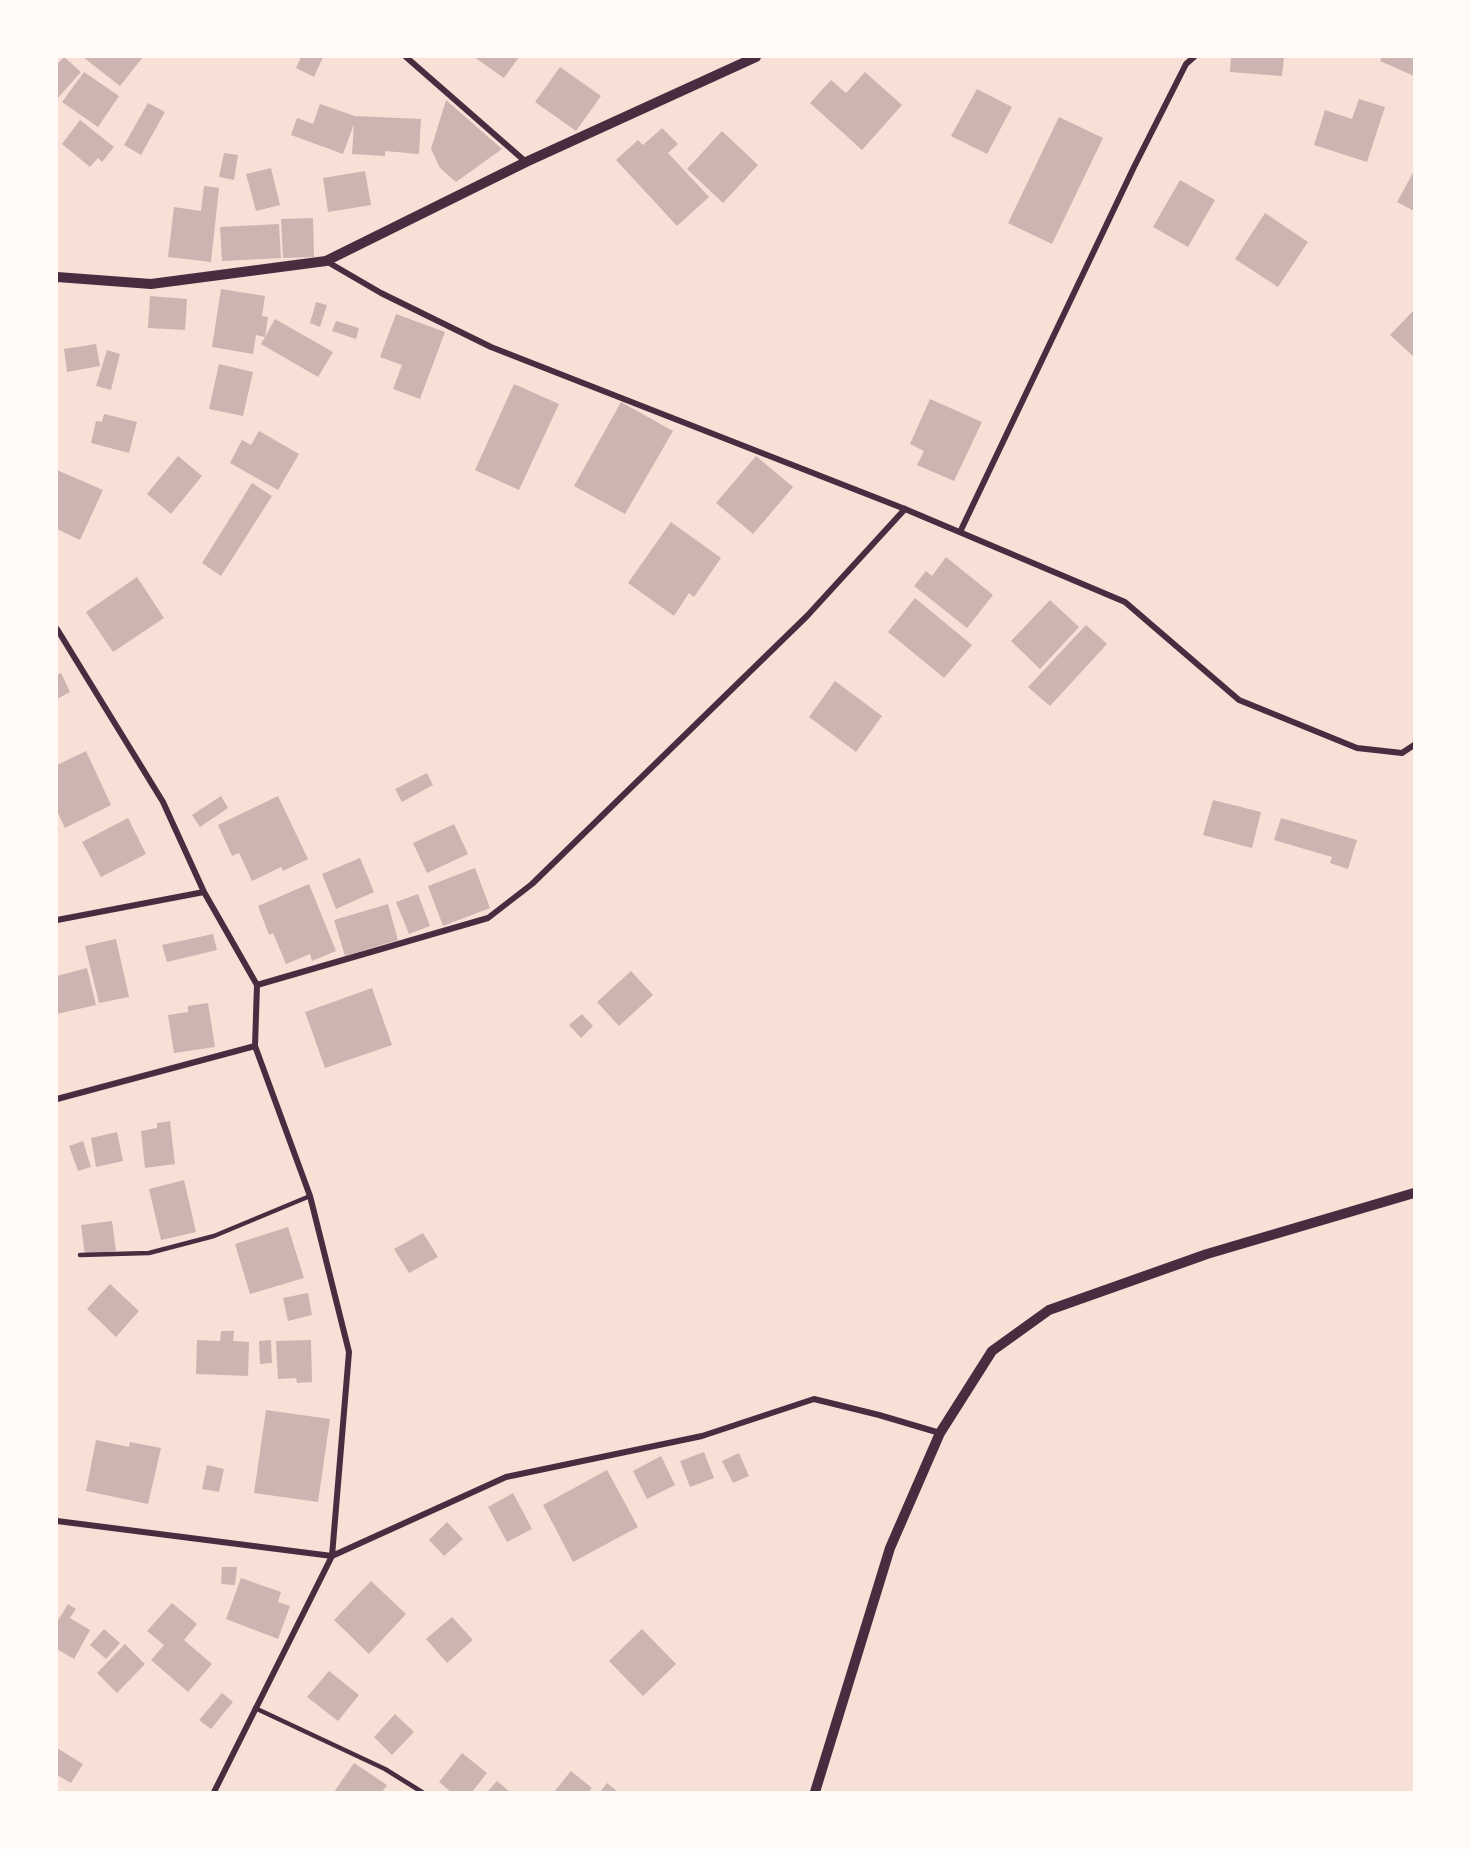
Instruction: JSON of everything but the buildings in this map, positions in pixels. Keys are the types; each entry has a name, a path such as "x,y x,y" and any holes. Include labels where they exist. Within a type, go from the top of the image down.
{"street":[{"path":"406,57 526,162"},
{"path":"960,532 1134,167 1186,64 1194,57"},
{"path":"57,278 151,285 326,261 526,162 754,58"},
{"path":"326,261 381,293 490,347 905,509 1125,602 1239,700 1357,748 1402,753 1414,745"},
{"path":"257,986 488,918 532,884 807,616 905,509"},
{"path":"57,629 163,801 204,892 257,986 255,1046 310,1196 349,1352 332,1556 214,1792"},
{"path":"57,920 204,892"},
{"path":"57,1099 255,1046"},
{"path":"815,1792 890,1548 940,1433 992,1352 1049,1310 1207,1254 1414,1193"},
{"path":"57,1521 332,1556 506,1477 702,1436 814,1399 940,1433"}],"lane":[{"path":"80,1255 149,1253 214,1236 310,1196"},
{"path":"255,1708 385,1769 422,1792"}]}
